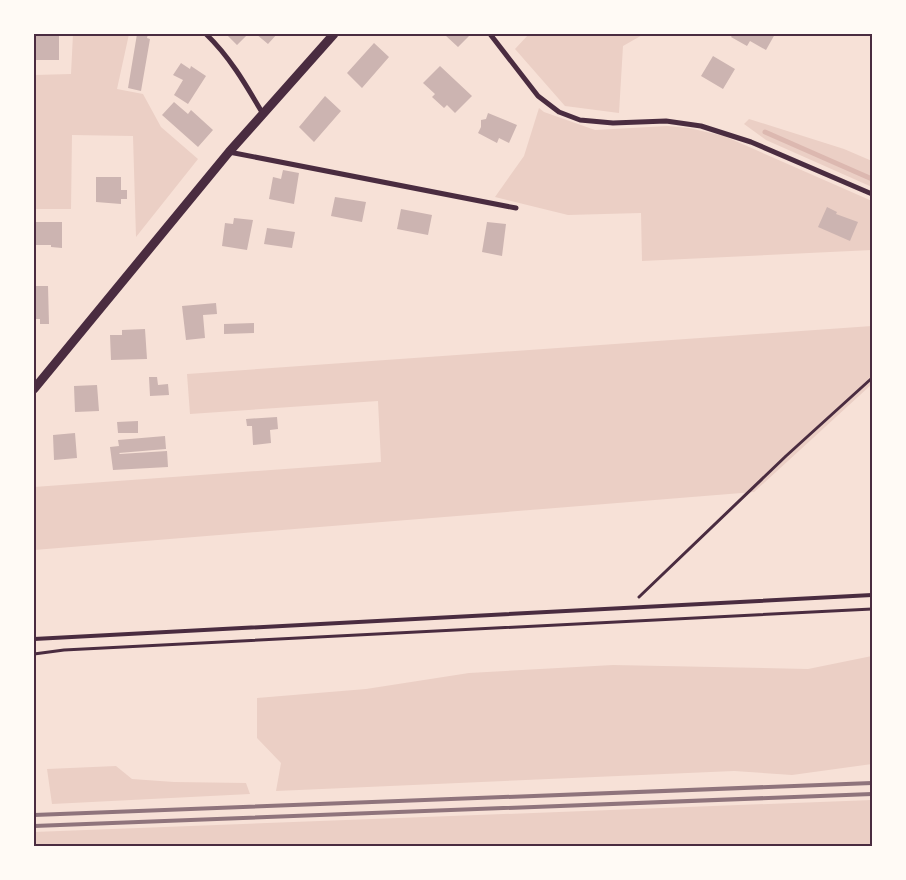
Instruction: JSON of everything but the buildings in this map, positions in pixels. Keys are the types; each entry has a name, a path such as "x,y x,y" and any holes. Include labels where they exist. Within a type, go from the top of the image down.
{"street":[{"path":"206,34 235,67 262,114"},
{"path":"34,389 229,152 334,34"},
{"path":"490,34 538,96 559,112 580,120 613,123 666,121 701,126 751,142 872,194"},
{"path":"229,152 516,208"}],"lane":[{"path":"34,639 872,595"}],"path":[{"path":"628,608 786,456 872,378"},
{"path":"34,654 64,650 872,609"}],"shaded area":[{"path":"73,34 129,34 117,89 143,94 161,127 198,159 136,237 133,136 72,135 71,209 34,209 34,75 71,74"},
{"path":"529,34 644,34 623,46 619,113 565,106 515,49"},
{"path":"539,108 544,112 595,130 667,126 689,128 724,136 872,201 872,250 642,261 641,213 568,215 495,197 524,156"},
{"path":"749,119 844,149 872,161 872,187 766,140 744,124"},
{"path":"872,326 872,384 754,492 34,550 34,487 381,462 378,401 190,414 187,374"},
{"path":"872,656 872,764 792,775 734,771 276,791 281,763 257,738 257,698 366,689 469,673 613,665 808,669"},
{"path":"116,766 132,779 174,782 246,783 250,794 52,804 47,769"},
{"path":"872,800 872,846 34,846 34,832"}],"waterway":[{"path":"765,132 872,179"}],"railway":[{"path":"34,815 872,783"},
{"path":"34,826 872,794"}]}
